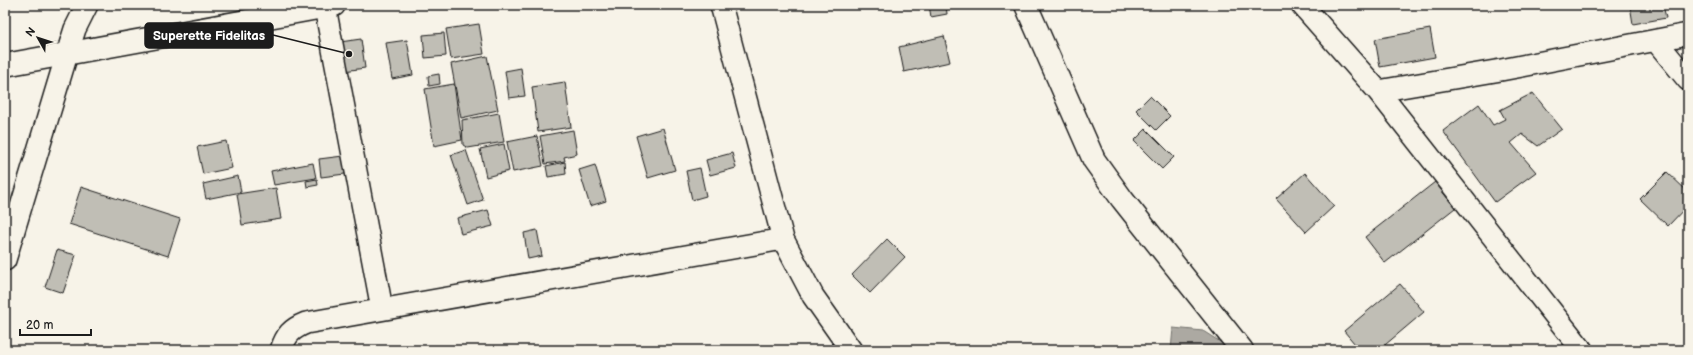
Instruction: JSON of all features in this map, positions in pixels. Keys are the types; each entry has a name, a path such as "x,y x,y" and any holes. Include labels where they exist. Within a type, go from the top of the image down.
{"street":[{"path":"5,260 75,28 87,5"},
{"path":"721,5 783,239 813,296 836,331 851,350"},
{"path":"1026,5 1094,160 1122,199 1242,350"},
{"path":"1302,5 1378,91 1582,350"},
{"path":"5,65 330,6 382,309"},
{"path":"1378,91 1688,34"},
{"path":"1656,41 1688,80"},
{"path":"281,350 288,334 295,328 306,324 382,309 783,239"}],"shaded area":[{"path":"1173,328 1203,331 1233,350 1171,350"}],"building":[{"path":"929,5 946,5 947,14 931,17"},
{"path":"1630,5 1663,5 1666,18 1633,24"},
{"path":"479,24 484,54 451,59 446,29"},
{"path":"1430,29 1435,57 1380,67 1375,39"},
{"path":"444,33 446,56 425,58 423,35"},
{"path":"944,36 950,62 904,72 899,47"},
{"path":"361,39 365,68 344,71 340,42"},
{"path":"407,40 413,75 392,79 386,43"},
{"path":"487,56 498,110 461,118 451,64"},
{"path":"521,68 525,96 509,98 505,71"},
{"path":"439,74 440,84 429,86 428,76"},
{"path":"565,82 571,127 538,132 532,87"},
{"path":"454,84 462,140 434,146 425,89"},
{"path":"1533,93 1562,129 1538,146 1522,134 1511,143 1536,172 1495,202 1443,131 1479,104 1493,125 1505,119 1500,110"},
{"path":"1150,96 1170,116 1156,130 1136,110"},
{"path":"499,113 504,142 468,148 463,145 462,120"},
{"path":"663,128 675,170 648,178 636,136"},
{"path":"1146,129 1174,157 1162,169 1134,141"},
{"path":"573,130 577,154 564,157 565,161 545,164 540,136"},
{"path":"537,136 543,166 513,172 507,142"},
{"path":"226,141 232,168 203,174 197,147"},
{"path":"504,144 509,171 486,177 480,149"},
{"path":"466,150 483,200 468,205 451,155"},
{"path":"732,153 736,168 710,175 706,160"},
{"path":"343,156 345,174 321,177 319,159"},
{"path":"565,162 566,174 548,177 546,166"},
{"path":"313,163 316,178 274,185 271,171"},
{"path":"595,165 606,201 590,206 579,170"},
{"path":"700,168 706,196 692,200 686,171"},
{"path":"1667,172 1688,192 1688,205 1668,226 1640,199"},
{"path":"1305,173 1334,206 1306,232 1276,199"},
{"path":"238,176 241,192 206,199 203,184"},
{"path":"317,179 318,185 307,187 306,181"},
{"path":"1435,182 1455,208 1385,263 1365,237"},
{"path":"81,187 180,219 168,256 69,224"},
{"path":"276,188 281,219 242,225 237,194"},
{"path":"488,210 493,226 461,234 457,218"},
{"path":"537,230 542,256 528,259 524,233"},
{"path":"887,239 905,257 870,293 852,275"},
{"path":"57,250 76,255 63,293 45,287"},
{"path":"1400,284 1424,312 1379,350 1360,350 1344,331"}],"place":[{"name":"Superette Fidelitas","path":"349,54"}]}
